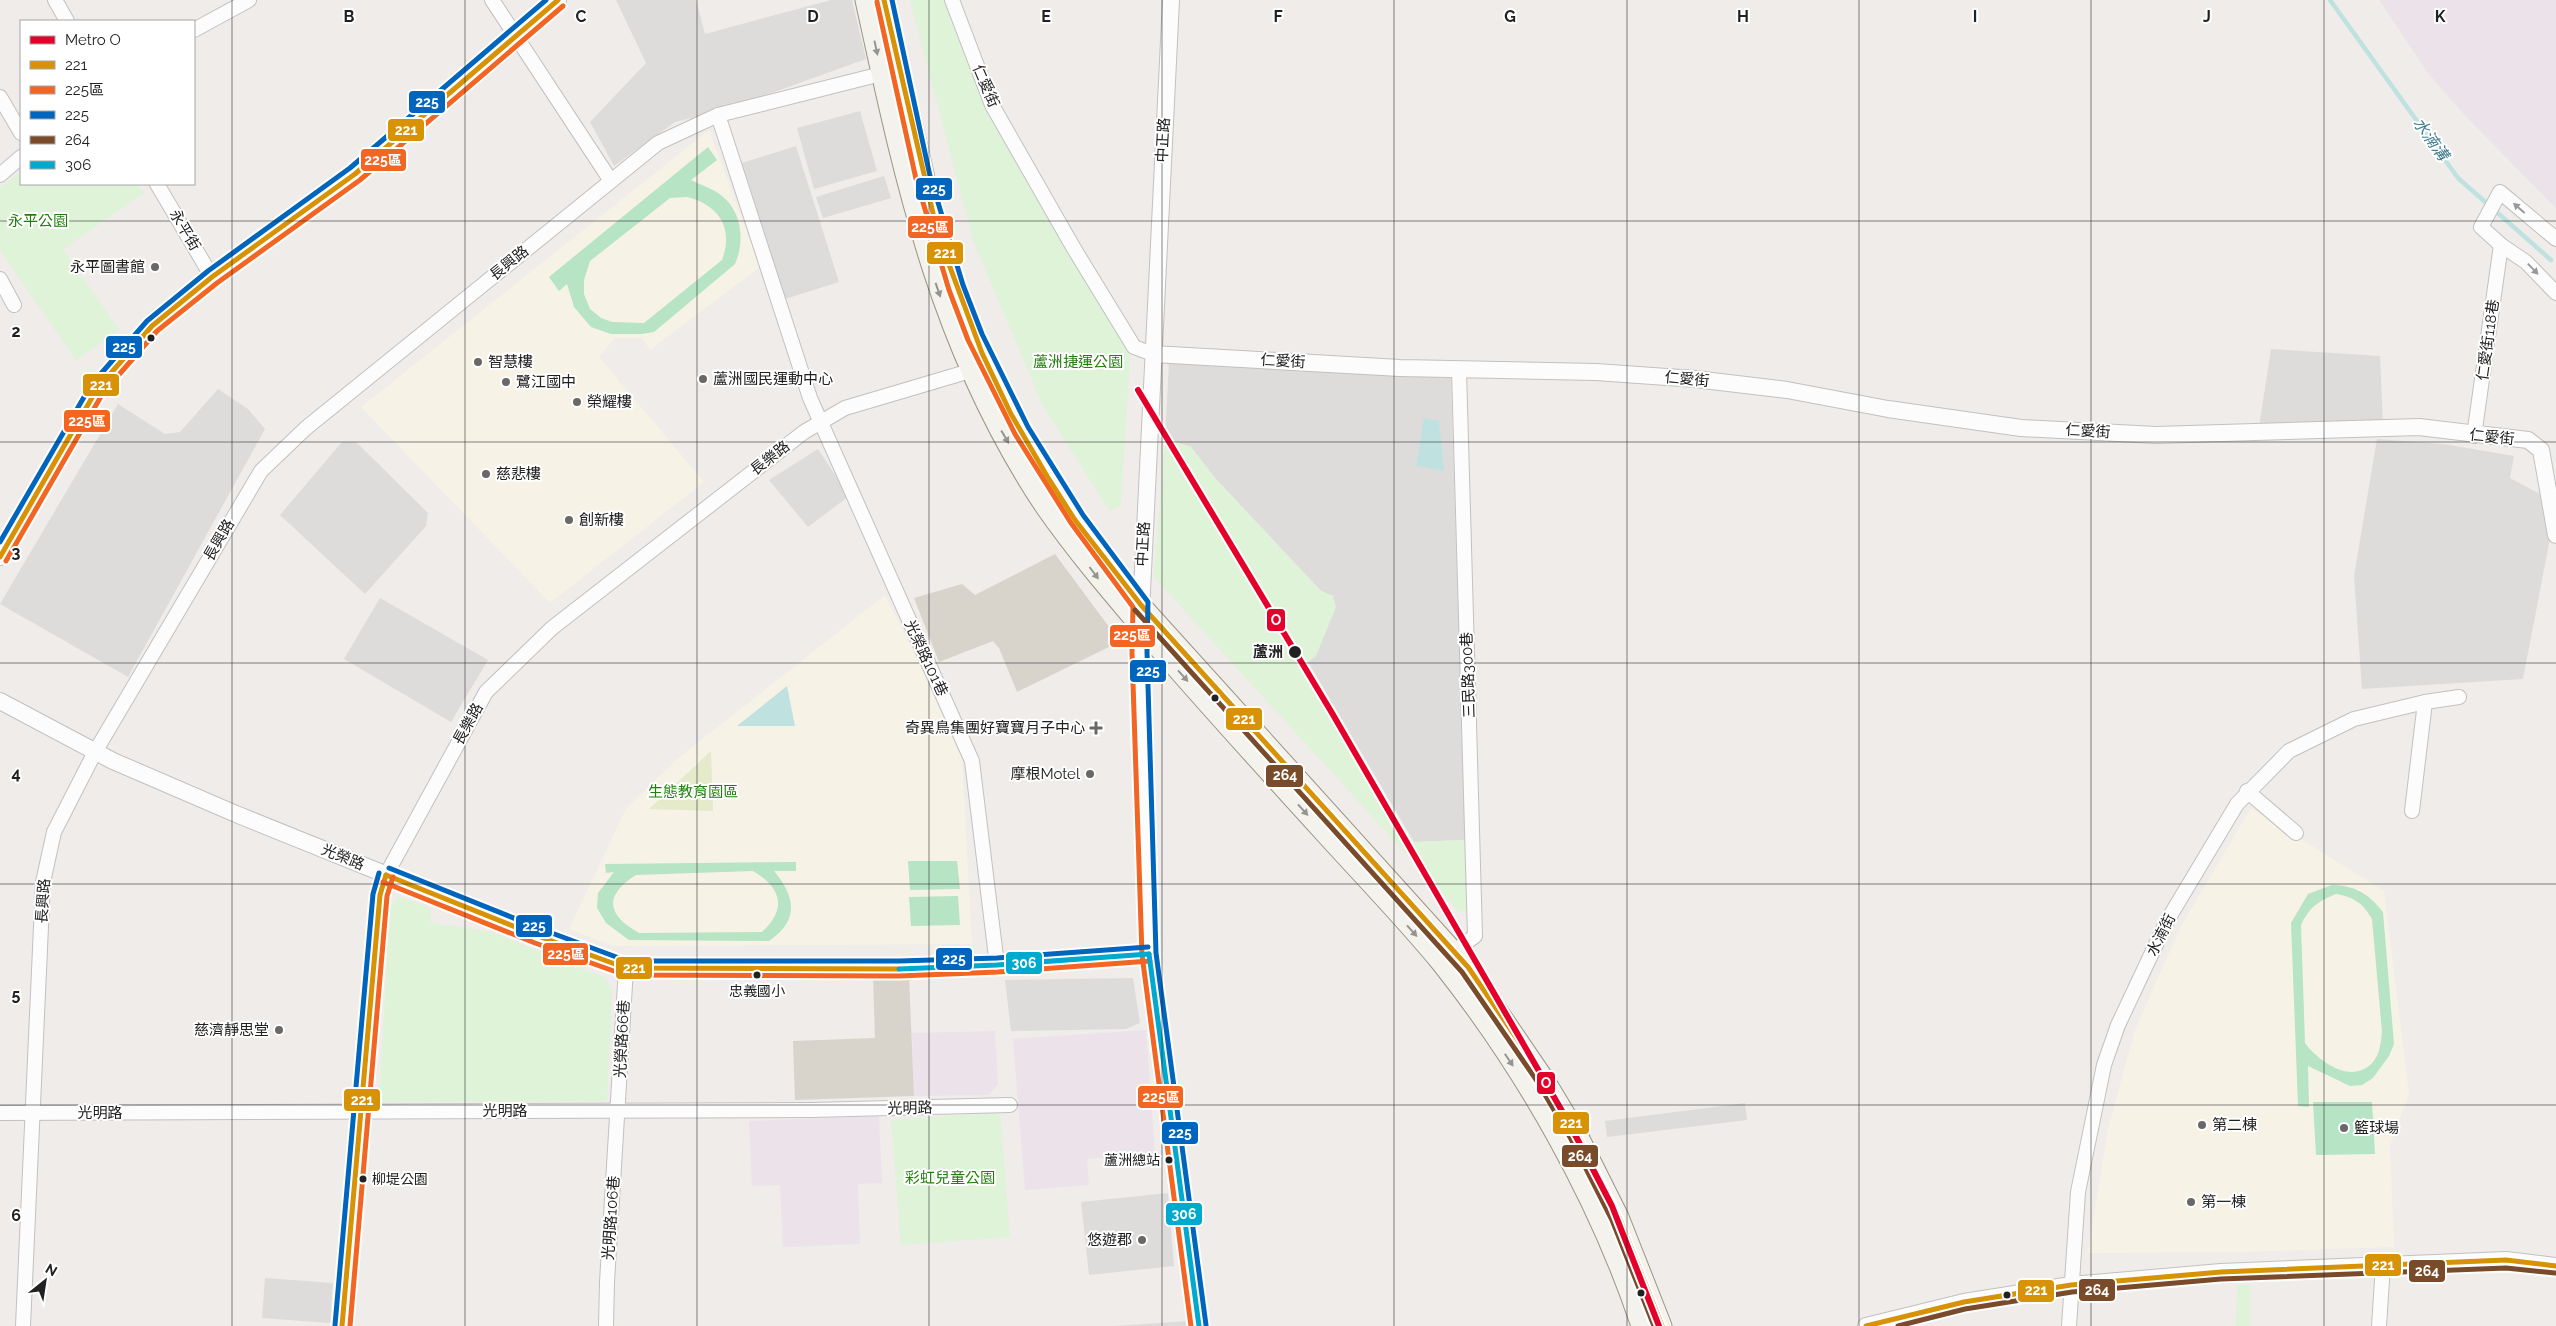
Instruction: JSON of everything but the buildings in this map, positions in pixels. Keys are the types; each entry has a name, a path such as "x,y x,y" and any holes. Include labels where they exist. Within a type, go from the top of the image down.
{"main road":[{"path":"866,0 881,74 925,251 952,330 981,396 1045,506 1105,587 1140,626 1447,957 1468,967 1543,1077 1578,1135 1619,1217 1662,1326"},
{"path":"884,0 938,235 982,353 1011,414 1075,520 1141,605 1447,957 1576,1173 1629,1290 1641,1326"}],"street":[{"path":"55,0 67,20"},
{"path":"195,29 249,0"},
{"path":"492,0 610,181"},
{"path":"0,557 97,389 152,326 212,277 355,174 558,0"},
{"name":"仁愛街","path":"952,0 992,105 1073,247 1134,347 1153,354 1459,370 1596,372 1695,379 1787,390 1888,409 2021,428 2156,435 2419,427 2474,436 2528,440 2540,450 2556,535"},
{"name":"中正路","path":"1171,0 1140,626 1149,954 1199,1326"},
{"name":"長興路","path":"23,1326 43,882 54,832 95,752 261,471 306,428 658,143 718,115 881,74"},
{"path":"0,96 20,131"},
{"name":"光榮路101巷","path":"718,115 810,398 972,761 997,965"},
{"path":"0,175 20,158"},
{"name":"永平街","path":"158,185 212,277"},
{"path":"2556,240 2500,192 2481,227 2501,245 2526,262 2556,292"},
{"name":"仁愛街118巷","path":"2474,436 2501,245"},
{"path":"0,280 14,305"},
{"name":"三民路300巷","path":"1447,957 1475,936 1459,370"},
{"name":"長樂路","path":"342,1326 380,895 386,874 486,692 552,628 804,432 845,408 970,372"},
{"name":"水湳街","path":"2069,1326 2078,1192 2104,1065 2118,1025 2166,921 2237,804 2247,791 2289,751 2354,719 2425,702 2459,697"},
{"name":"光榮路","path":"0,701 95,752 236,814 538,936 626,968 899,969 997,965 1149,954"},
{"path":"2412,811 2425,702"},
{"path":"2247,791 2296,833"},
{"name":"光榮路66巷","path":"618,1110 626,968"},
{"name":"光明路","path":"0,1113 812,1110 1010,1105"},
{"name":"光明路106巷","path":"606,1326 618,1110"},
{"path":"1866,1326 1964,1302 2071,1285 2221,1272 2506,1260 2556,1266"},
{"path":"2379,1326 2383,1265"}],"shaded area":[{"path":"616,0 696,0 705,34 831,0 852,0 866,59 725,110 675,122 614,166 590,122 646,63"},
{"path":"2379,0 2556,0 2556,208 2467,118 2428,73"},
{"path":"860,111 877,171 814,189 797,128"},
{"name":"鷺江國中","path":"709,130 760,267 650,350 642,338 615,338 599,357 704,482 550,603 361,407"},
{"path":"796,146 839,282 785,299 742,163"},
{"path":"884,176 891,198 823,218 816,197"},
{"path":"2271,349 2380,356 2383,425 2259,427"},
{"path":"1169,362 1451,378 1465,840 1414,842 1308,662 1333,596 1321,591 1215,478 1191,447 1165,438"},
{"path":"218,389 248,409 265,429 128,677 0,604 118,404 165,434 180,432"},
{"path":"2377,439 2443,444 2514,456 2510,478 2540,494 2552,528 2523,679 2362,689 2354,576"},
{"path":"342,442 356,442 428,513 426,526 365,594 280,515"},
{"path":"818,449 849,496 808,527 769,480"},
{"path":"1055,554 1115,635 1109,647 1017,692 999,648 993,641 939,662 914,598 962,584 975,595"},
{"name":"忠義國小","path":"885,595 920,664 962,760 972,944 614,946 569,929 626,809 677,759"},
{"path":"380,598 488,660 451,722 344,659"},
{"path":"2251,808 2384,891 2409,1094 2390,1145 2394,1247 2238,1252 2088,1253 2108,1129 2135,1030 2180,928"},
{"path":"909,975 914,1096 795,1100 793,1041 875,1038 873,976"},
{"path":"1133,978 1140,1023 1126,1029 1011,1031 1005,980"},
{"path":"1146,1030 1155,1154 1087,1159 1089,1185 1025,1190 1013,1039"},
{"path":"995,1031 998,1084 989,1095 914,1096 912,1033"},
{"path":"1745,1103 1747,1120 1607,1137 1605,1121"},
{"path":"879,1116 882,1183 858,1184 860,1244 783,1247 780,1185 752,1186 749,1121"},
{"name":"悠遊郡","path":"1168,1193 1174,1266 1089,1275 1081,1202"},
{"path":"265,1278 333,1283 330,1323 262,1318"},
{"path":"1189,1321 1189,1326 1113,1326"}],"green space":[{"name":"蘆洲捷運公園","path":"910,0 954,0 986,104 1130,353 1121,506 1110,511 1044,408 974,243"},
{"path":"708,147 717,160 691,180 719,194 734,210 738,218 741,237 738,255 735,264 654,332 611,334 591,327 574,307 567,284 559,291 549,277","holes":["687,197 698,201 715,212 725,228 726,238 722,260 644,323 612,322 601,318 590,309 584,294 584,280 590,261 670,198"]},
{"name":"永平公園","path":"20,173 20,185 138,185 144,193 63,249 119,330 76,360 0,250 0,187"},
{"path":"1165,438 1191,447 1215,478 1321,591 1333,596 1336,607 1316,656 1308,662 1413,842 1465,840 1467,912 1458,911 1154,577"},
{"name":"生態教育園區","path":"710,752 713,811 649,809"},
{"path":"908,861 957,861 960,889 910,890"},
{"path":"796,862 796,871 774,871 781,880 790,899 790,916 786,925 769,941 629,940 606,923 597,908 598,893 614,872 606,873 605,864","holes":["753,871 763,878 775,892 778,899 778,907 770,923 762,932 639,933 620,919 613,905 614,897 618,890 636,875"]},
{"path":"2332,885 2340,885 2354,889 2367,896 2383,912 2394,1044 2389,1056 2373,1078 2362,1085 2350,1086 2308,1066 2309,1107 2298,1106 2291,923 2308,894","holes":["2336,894 2357,902 2372,919 2382,1032 2380,1048 2373,1062 2365,1069 2355,1072 2336,1068 2327,1063 2318,1057 2305,1043 2301,925 2307,914 2319,902"]},
{"path":"398,896 430,908 431,923 491,932 605,978 612,989 607,1101 379,1102 390,907"},
{"path":"958,896 960,925 911,926 909,897"},
{"name":"籃球場","path":"2313,1102 2372,1102 2375,1154 2316,1155"},
{"name":"彩虹兒童公園","path":"1000,1112 1010,1237 901,1245 891,1120"},
{"path":"2237,1285 2250,1285 2250,1326 2236,1326"}],"water":[{"path":"1424,418 1439,421 1444,471 1416,466"},
{"path":"787,686 795,726 737,726"}],"waterway":[{"name":"水湳溝","path":"2330,0 2458,178 2551,260"}],"metro line":[{"name":"O","path":"1138,390 1332,713 1569,1123 1612,1206 1659,1326"}],"transit line":[{"name":"225","path":"0,542 91,385 147,321 208,271 350,168 546,0"},
{"name":"221","path":"0,557 97,389 152,326 212,277 355,174 558,0"},
{"name":"221","path":"884,0 938,235 982,353 1011,414 1047,476 1075,520 1141,605 1468,967 1543,1077 1578,1135 1619,1217 1662,1326"},
{"name":"225","path":"892,0 930,176 963,285 982,334 1028,427 1083,515 1148,602 1147,652 1156,953 1206,1325"},
{"name":"225區","path":"877,2 916,179 949,290 968,340 1015,434 1071,523 1133,607 1132,652 1142,955 1191,1326"},
{"name":"225區","path":"6,561 103,393 157,331 217,283 360,180 563,6"},
{"name":"264","path":"1135,610 1462,972 1537,1081 1571,1139 1612,1220 1654,1326"},
{"name":"225","path":"389,868 627,961 899,961 997,958 1148,947"},
{"name":"225","path":"335,1325 373,894 379,873"},
{"name":"221","path":"386,875 538,936 626,968 899,969"},
{"name":"221","path":"342,1326 380,895 386,875"},
{"name":"225區","path":"350,1326 387,896 393,877"},
{"name":"225區","path":"383,882 535,943 625,975 899,976 998,972 1150,961"},
{"name":"306","path":"1149,954 1199,1326"},
{"name":"306","path":"899,969 997,965 1149,954"},
{"name":"221","path":"1866,1326 1964,1302 2071,1285 2221,1272 2506,1260 2556,1266"},
{"name":"264","path":"1898,1326 1965,1309 2072,1292 2221,1279 2506,1268 2555,1273"}],"place":[{"name":"永平圖書館","path":"155,267"},
{"name":"智慧樓","path":"478,362"},
{"name":"蘆洲國民運動中心","path":"703,379"},
{"name":"鷺江國中","path":"506,382"},
{"name":"榮耀樓","path":"577,402"},
{"name":"慈悲樓","path":"486,474"},
{"name":"創新樓","path":"569,520"},
{"name":"蘆洲","path":"1295,652"},
{"name":"奇異鳥集團好寶寶月子中心","path":"1096,728"},
{"name":"摩根Motel","path":"1090,774"},
{"name":"忠義國小","path":"757,975"},
{"name":"慈濟靜思堂","path":"279,1030"},
{"name":"第二棟","path":"2202,1125"},
{"name":"籃球場","path":"2344,1128"},
{"name":"蘆洲總站","path":"1169,1160"},
{"name":"柳堤公園","path":"363,1179"},
{"name":"第一棟","path":"2191,1202"},
{"name":"悠遊郡","path":"1142,1240"}]}
